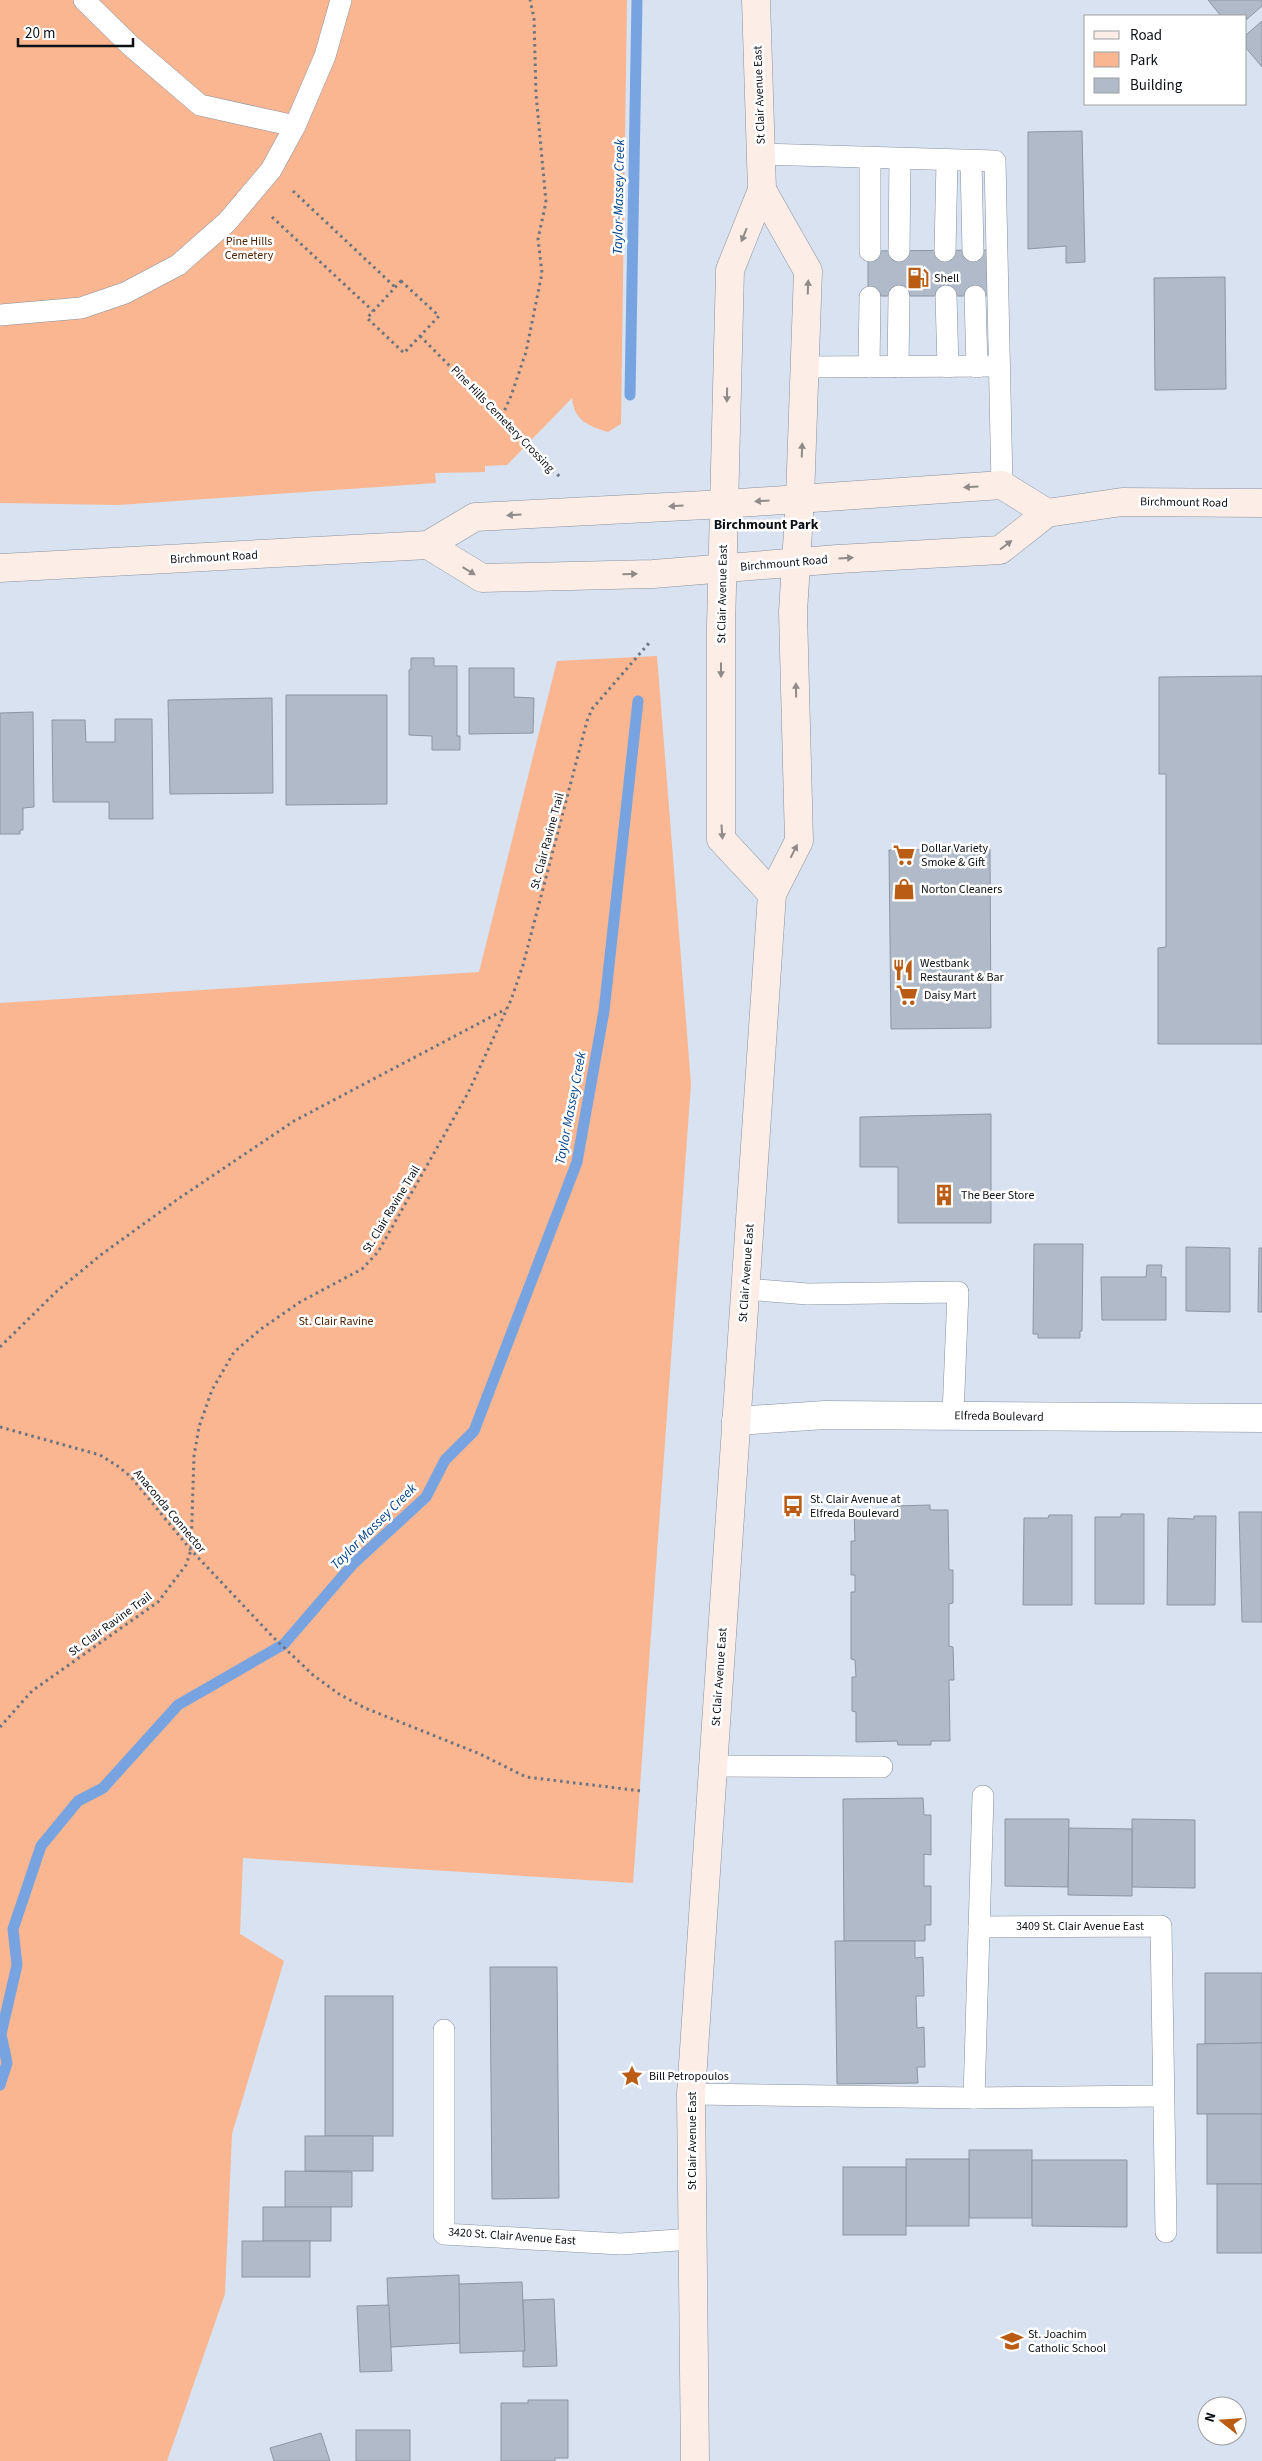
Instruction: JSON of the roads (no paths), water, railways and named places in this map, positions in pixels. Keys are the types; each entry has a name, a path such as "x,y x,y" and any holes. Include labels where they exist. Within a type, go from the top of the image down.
{"main road":[{"name":"St Clair Avenue East","path":"756,0 762,190 730,270 724,504 721,839 772,894"},
{"name":"St Clair Avenue East","path":"694,2461 691,2094 772,894 800,841 794,612 808,272 762,190"},
{"name":"Birchmount Road","path":"0,568 428,545 475,517 724,504 1002,485"},
{"path":"1002,485 1047,513"},
{"name":"Birchmount Road","path":"428,545 482,578 653,574 1000,550 1047,513 1122,502 1262,503"}],"street":[{"name":"Elfreda Boulevard","path":"736,1421 812,1415 1262,1418"}],"lane":[{"path":"84,0 131,46 200,105 294,126"},
{"path":"0,315 81,308 125,293 178,265 227,222 271,170 294,126 326,56 341,0"},
{"path":"761,154 995,161 1002,485"},
{"path":"870,158 870,251"},
{"path":"899,251 900,159"},
{"path":"945,251 947,160"},
{"path":"971,161 973,251"},
{"path":"898,367 899,296"},
{"path":"946,296 948,367"},
{"path":"975,296 977,367"},
{"path":"869,367 870,297"},
{"path":"805,367 999,366"},
{"path":"745,1289 808,1294 958,1292 952,1415"},
{"path":"713,1766 882,1767"},
{"path":"974,2098 983,1796"},
{"name":"3409 St. Clair Avenue East","path":"979,1927 1161,1926 1162,2096 1166,2232"},
{"name":"3420 St. Clair Avenue East","path":"444,2030 444,2234 621,2244 692,2239"},
{"path":"691,2094 974,2098 1162,2096"}],"waterway":[{"name":"Taylor-Massey Creek","path":"630,395 637,0"},
{"name":"Taylor Massey Creek","path":"0,2085 7,2063 1,2034 17,1965 13,1929 41,1846 78,1801 103,1788 178,1705 284,1644 353,1564 426,1497 445,1460 474,1431 577,1162 604,1011 638,701"}],"place":[{"name":"Shell","path":"918,278"},
{"name":"Dollar Variety Smoke & Gift","path":"904,855"},
{"name":"Norton Cleaners","path":"904,889"},
{"name":"Westbank Restaurant & Bar","path":"903,970"},
{"name":"Daisy Mart","path":"907,995"},
{"name":"The Beer Store","path":"944,1195"},
{"name":"St. Clair Avenue at Elfreda Boulevard","path":"793,1506"},
{"name":"Bill Petropoulos","path":"632,2076"},
{"name":"St. Joachim Catholic School","path":"1012,2341"}],"district":[{"name":"Birchmount Park","path":"766,524"}],"park label":[{"name":"Pine Hills Cemetery","path":"249,248"},
{"name":"St. Clair Ravine","path":"336,1321"}]}
